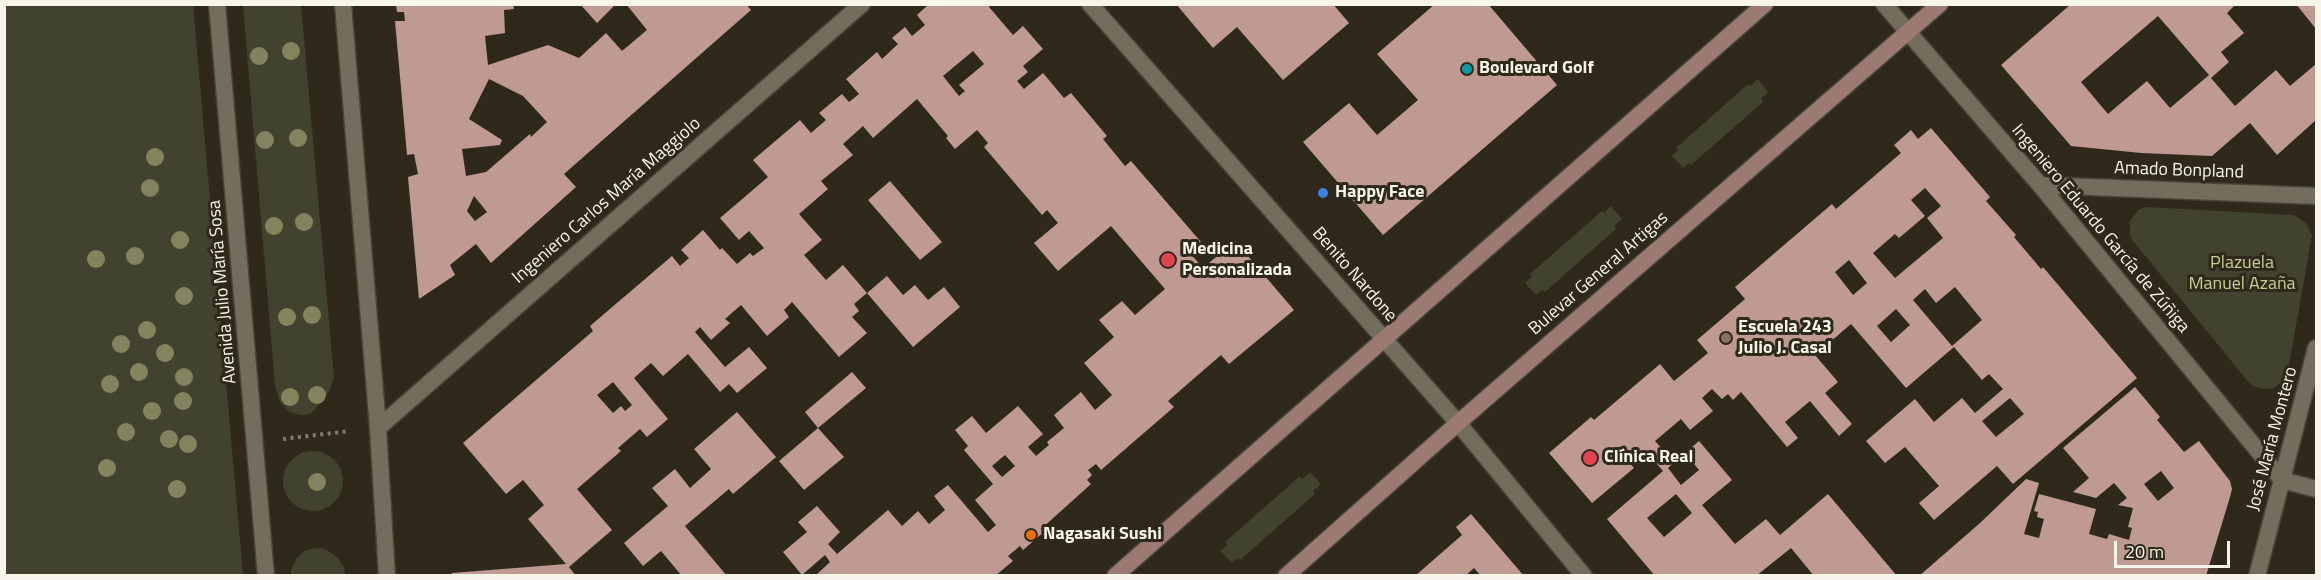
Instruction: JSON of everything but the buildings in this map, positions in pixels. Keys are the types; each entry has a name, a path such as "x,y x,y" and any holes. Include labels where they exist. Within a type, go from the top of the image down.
{"main road":[{"path":"1115,576 1765,4"},
{"name":"Bulevar General Artigas","path":"1286,576 1458,423 1940,4"}],"street":[{"name":"Avenida Julio María Sosa","path":"217,4 266,576"},
{"path":"343,4 378,428 387,576"},
{"name":"Ingeniero Carlos María Maggiolo","path":"378,428 862,4"},
{"name":"Benito Nardone","path":"1090,4 1458,423 1584,576"},
{"name":"Ingeniero Eduardo García de Zúñiga","path":"1884,4 2040,185 2282,480"},
{"name":"Amado Bonpland","path":"2040,185 2316,196"},
{"name":"José María Montero","path":"2257,576 2316,348"},
{"path":"2282,480 2316,489"}],"path":[{"path":"256,442 378,428"}],"green space":[{"path":"4,5 193,5 243,575 5,575"},
{"path":"243,5 301,5 334,377 329,392 310,414 301,415 290,412 280,402 275,386"},
{"path":"1758,79 1768,92 1761,99 1763,102 1691,165 1689,163 1683,168 1672,156 1678,150 1676,148 1748,84 1750,86"},
{"path":"1611,206 1622,219 1614,226 1617,228 1545,292 1542,290 1536,295 1525,283 1532,277 1530,274 1602,211 1604,213"},
{"name":"Plazuela Manuel Azaña","path":"2146,207 2294,215 2306,223 2312,235 2288,371 2274,388 2262,389 2251,385 2133,241 2130,235 2130,221 2138,210"},
{"path":"313,451 334,460 343,481 334,502 313,511 292,502 283,481 292,460"},
{"path":"1310,472 1321,484 1313,491 1315,494 1240,560 1238,558 1232,563 1220,551 1227,545 1225,542 1300,476 1302,479"},
{"path":"325,549 336,556 344,567 345,575 291,575 297,558 306,550"}],"place":[{"name":"Boulevard Golf","path":"1467,69"},
{"name":"Happy Face","path":"1323,193"},
{"name":"Medicina Personalizada","path":"1168,260"},
{"name":"Escuela 243 Julio J. Casal","path":"1726,338"},
{"name":"Clínica Real","path":"1590,458"},
{"name":"Nagasaki Sushi","path":"1031,535"}]}
